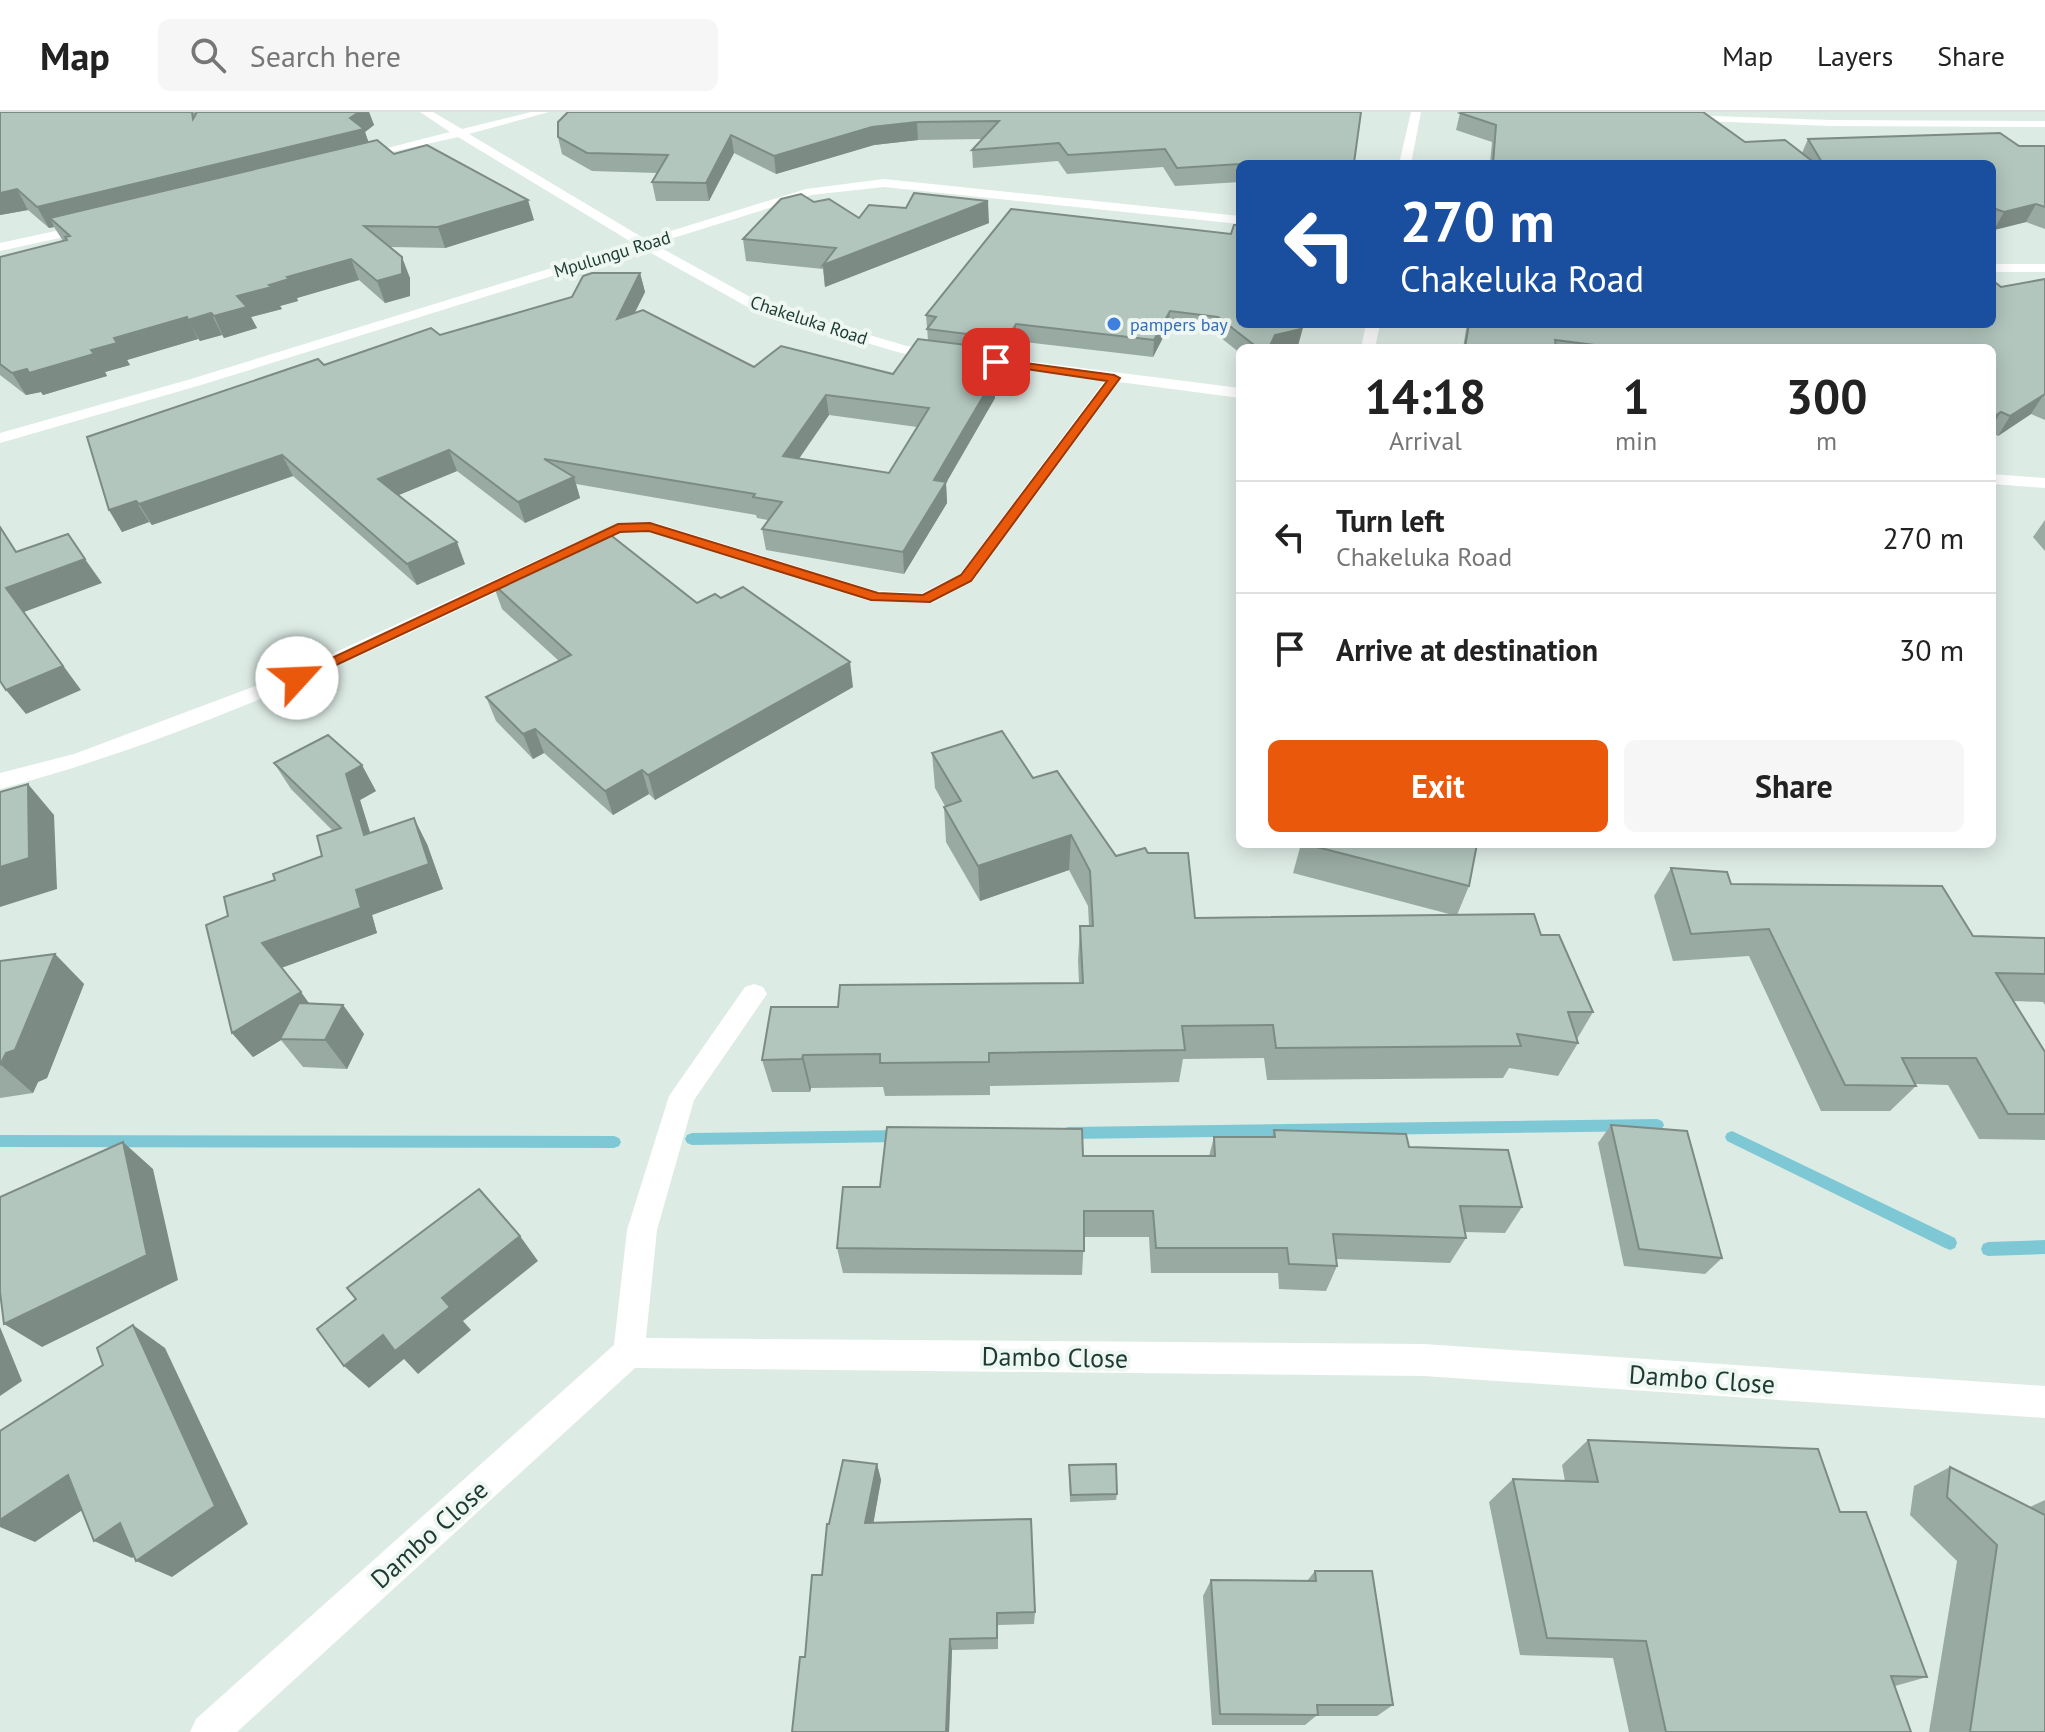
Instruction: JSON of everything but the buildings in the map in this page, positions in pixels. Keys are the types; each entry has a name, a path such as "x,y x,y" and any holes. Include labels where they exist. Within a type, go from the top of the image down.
{"street":[{"name":"Chakeluka Road","path":"425,112 644,244 758,307 906,350 1236,393"},
{"path":"351,160 544,112"},
{"path":"1406,160 1416,112"},
{"path":"1668,117 1831,123 2045,124"},
{"name":"Mpulungu Road","path":"0,438 196,382 810,192 884,183 1236,220"},
{"path":"0,247 105,224"},
{"path":"1996,268 2045,268"},
{"path":"0,781 80,760 297,678 618,528 650,527 876,597 925,599 966,578 1114,378"},
{"path":"1996,479 2045,483"},
{"path":"629,1353 642,1230 682,1096 754,994"},
{"name":"Dambo Close","path":"209,1732 629,1353 1424,1360 2045,1402"}],"waterway":[{"path":"1068,1133 1657,1125"},
{"path":"692,1139 902,1136"},
{"path":"1732,1137 1950,1243"},
{"path":"0,1141 614,1142"},
{"path":"1988,1249 2045,1247"}],"place":[{"name":"pampers bay","path":"1114,324"}],"route":[{"path":"297,678 618,528 650,527 876,597 925,599 966,578 1114,378 996,362"}]}
